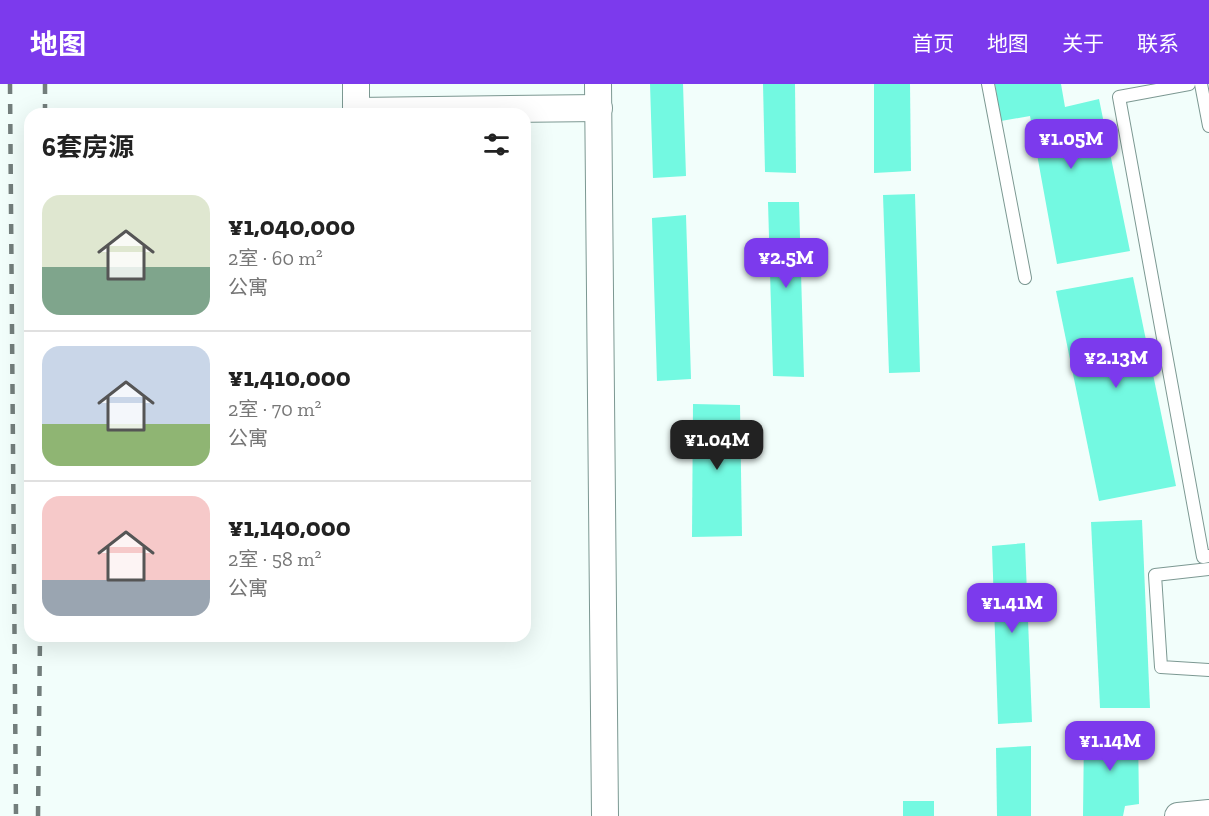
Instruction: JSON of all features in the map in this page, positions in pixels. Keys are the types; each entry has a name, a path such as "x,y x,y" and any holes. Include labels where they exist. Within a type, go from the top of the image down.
{"street":[{"path":"356,84 356,108"},
{"path":"427,108 598,96 604,816"},
{"path":"1178,816 1209,813"}],"lane":[{"path":"988,84 1025,278"},
{"path":"1189,84 1119,98 1203,557 1209,556"},
{"path":"1201,84 1209,126"},
{"path":"1209,570 1155,575 1161,667 1209,670"}],"building":[{"path":"650,84 683,84 686,176 653,178"},
{"path":"763,84 795,84 796,173 765,172"},
{"path":"874,84 910,84 911,171 874,173"},
{"path":"995,84 1061,84 1065,107 1099,99 1130,251 1057,264 1030,116 1001,121"},
{"path":"915,194 920,372 889,373 883,195"},
{"path":"768,202 799,202 804,377 773,376"},
{"path":"686,215 691,379 657,381 652,218"},
{"path":"1133,277 1176,486 1099,501 1056,291"},
{"path":"693,404 740,405 742,536 692,537"},
{"path":"1142,520 1150,708 1100,708 1091,522"},
{"path":"1025,543 1032,722 998,724 992,546"},
{"path":"1101,729 1138,730 1139,804 1125,806 1123,816 1083,816 1084,732"},
{"path":"1031,746 1031,816 997,816 996,748"},
{"path":"903,801 934,801 934,816 903,816"}],"railway":[{"path":"10,84 16,816"},
{"path":"45,84 45,108"},
{"path":"38,816 40,642"}]}
